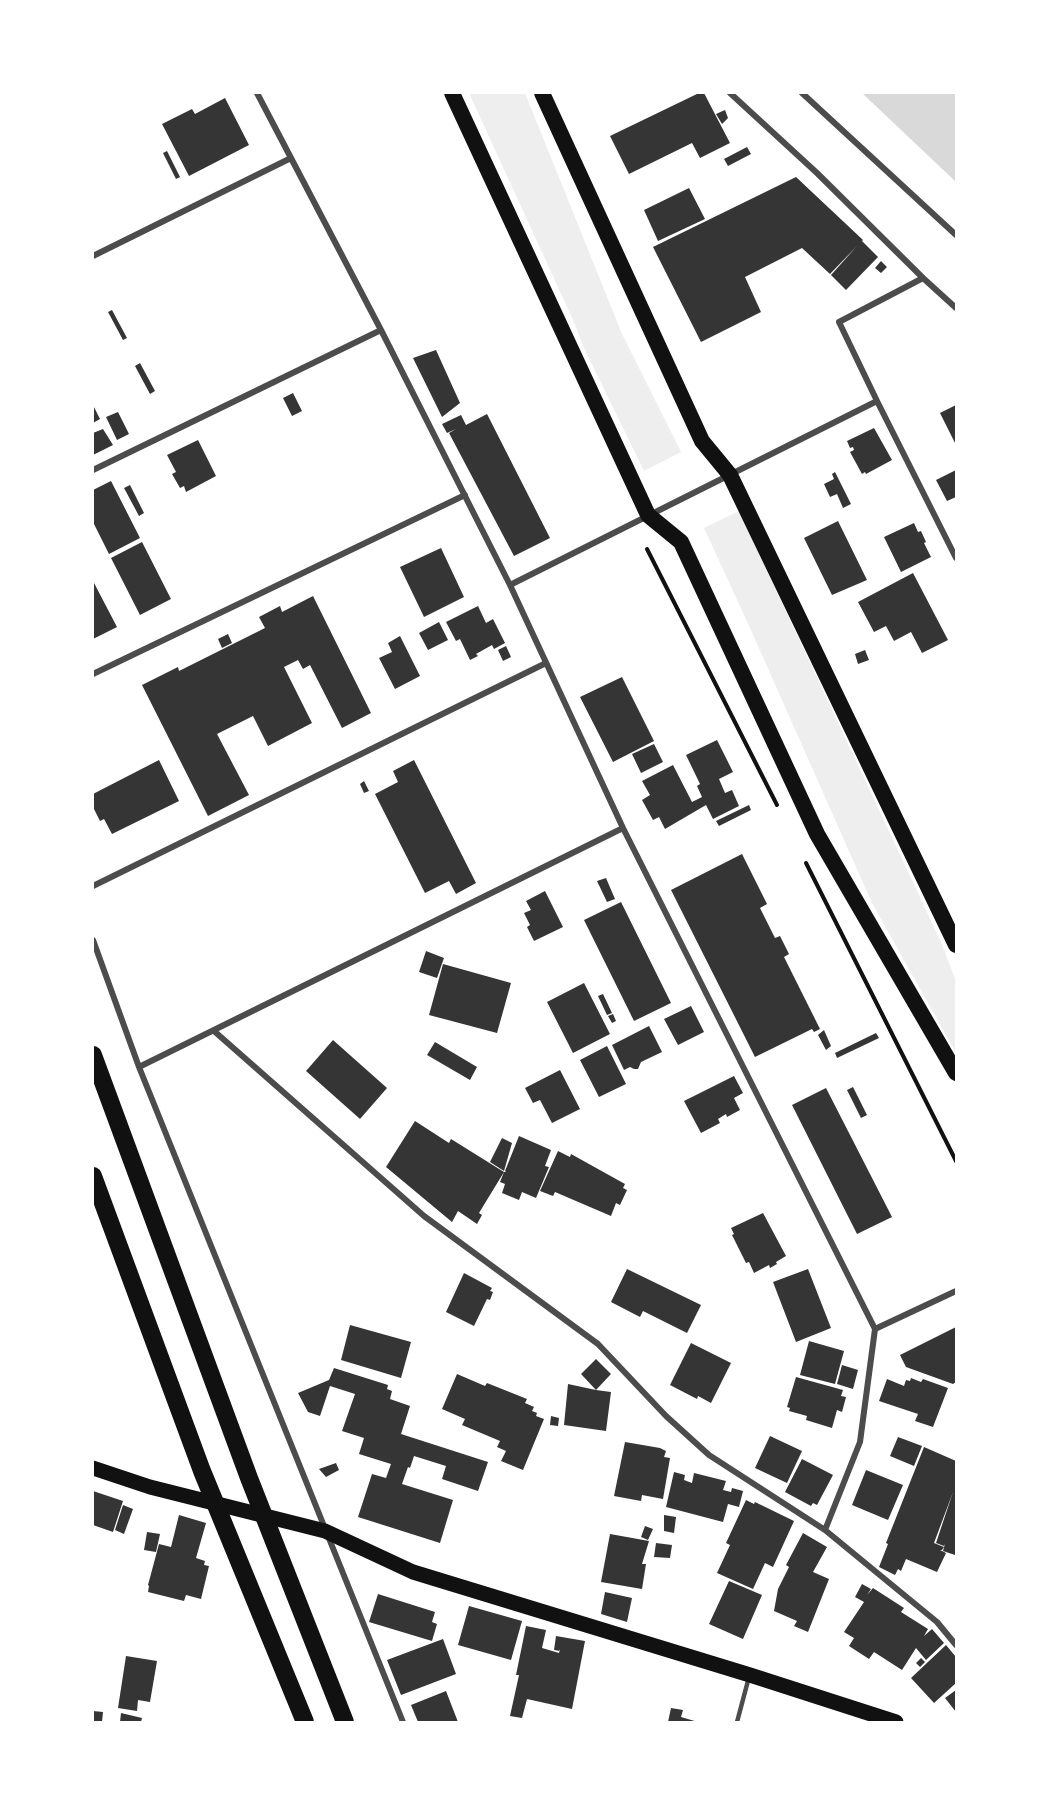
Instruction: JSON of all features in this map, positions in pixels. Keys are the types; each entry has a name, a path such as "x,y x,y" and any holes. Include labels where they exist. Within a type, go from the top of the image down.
{"highway":[{"path":"452,93 648,515 681,542 817,834 956,1073"},
{"path":"542,93 702,441 730,475 956,945"},
{"path":"93,1055 249,1479 345,1722"},
{"path":"93,1176 202,1471 305,1722"}],"main road":[{"path":"93,1468 150,1487 325,1531 413,1572 896,1722"}],"street":[{"path":"257,93 465,495 510,585 623,828 875,1329 860,1442 825,1530"},
{"path":"730,93 817,172 956,308"},
{"path":"802,93 956,235"},
{"path":"93,256 291,158"},
{"path":"923,278 839,322 956,558"},
{"path":"93,471 381,330"},
{"path":"510,585 877,401"},
{"path":"93,675 465,495"},
{"path":"93,886 546,663"},
{"path":"139,1067 623,828"},
{"path":"93,940 139,1067 403,1722"},
{"path":"214,1031 424,1216 598,1344 666,1416 710,1455 825,1530 937,1622 956,1645"},
{"path":"875,1329 956,1291"}],"lane":[{"path":"737,1722 750,1675"}],"shaded area":[{"path":"469,93 525,93 622,334 681,452 644,471 583,346"},
{"path":"862,93 956,93 956,182"},
{"path":"739,511 941,942 956,981 956,1053 872,903 704,528"}],"building":[{"path":"699,93 704,93 730,143 700,158 692,143 629,174 610,136"},
{"path":"225,98 249,145 189,176 162,124 192,109 195,114"},
{"path":"725,110 728,118 722,124 716,114"},
{"path":"747,147 751,154 728,166 724,159"},
{"path":"167,151 180,177 176,179 163,153"},
{"path":"796,177 878,257 846,290 831,275 857,246 830,274 802,248 745,277 761,312 701,342 653,247"},
{"path":"689,188 705,219 658,241 644,210"},
{"path":"881,261 887,267 881,273 875,268"},
{"path":"112,310 127,338 123,340 108,312"},
{"path":"436,350 460,403 442,417 413,358"},
{"path":"140,363 155,391 150,394 135,366"},
{"path":"293,393 302,411 292,416 283,398"},
{"path":"93,405 100,419 93,423"},
{"path":"956,405 956,445 940,413"},
{"path":"118,412 129,434 117,440 106,417"},
{"path":"487,414 550,538 514,556 449,433 456,429 447,433 442,424 461,415 466,425"},
{"path":"874,428 892,460 862,474 850,452 854,450 853,447 850,448 847,441"},
{"path":"103,429 113,445 93,455 93,433"},
{"path":"198,440 216,476 186,492 184,486 180,488 172,474 176,472 167,455"},
{"path":"956,470 956,497 947,501 936,480"},
{"path":"835,472 851,504 843,508 837,494 830,497 824,484 834,479 832,474"},
{"path":"111,481 140,538 109,554 93,522 93,490"},
{"path":"130,485 144,513 139,516 124,488"},
{"path":"838,521 867,580 832,595 804,538"},
{"path":"914,523 918,532 921,531 931,557 901,572 884,537"},
{"path":"142,542 171,599 140,615 111,558"},
{"path":"441,548 464,597 424,617 400,567"},
{"path":"913,573 948,640 922,653 911,632 894,641 886,626 874,632 858,602"},
{"path":"93,581 117,627 93,639"},
{"path":"313,596 371,713 342,728 310,665 303,669 298,660 284,667 312,723 268,746 253,716 217,734 249,795 208,816 142,685 178,667 179,671 265,628 259,617 280,606 282,612"},
{"path":"478,606 486,623 493,619 505,643 494,649 492,645 470,660 460,639 456,641 446,622"},
{"path":"439,622 448,640 428,650 419,633"},
{"path":"228,634 232,643 222,648 218,639"},
{"path":"400,636 420,676 395,689 379,658 392,652 388,643"},
{"path":"506,646 511,657 503,661 498,650"},
{"path":"865,650 869,660 858,664 855,654"},
{"path":"622,677 654,741 613,762 580,697"},
{"path":"717,740 733,772 719,779 725,793 732,790 739,806 713,819 706,805 665,829 659,817 653,820 642,800 650,795 642,781 673,765 692,802 702,797 697,786 700,784 686,755"},
{"path":"654,744 663,762 641,773 632,754"},
{"path":"159,760 179,801 112,834 104,819 100,821 93,807 93,794"},
{"path":"414,760 476,883 456,894 449,881 425,893 375,794 398,782 393,771"},
{"path":"364,781 369,791 364,793 360,784"},
{"path":"749,805 751,810 719,826 716,821"},
{"path":"742,854 767,904 760,908 775,938 780,936 789,954 784,957 820,1029 814,1032 812,1029 755,1057 671,890"},
{"path":"606,878 615,899 607,902 597,881"},
{"path":"545,891 563,927 534,941 527,927 530,925 524,913 531,910 526,901"},
{"path":"621,902 671,1003 634,1021 584,920"},
{"path":"426,951 444,958 437,978 419,972"},
{"path":"443,964 511,983 497,1033 429,1015"},
{"path":"584,983 610,1034 573,1053 547,1002"},
{"path":"603,994 612,1013 607,1015 598,996"},
{"path":"691,1006 704,1032 678,1045 664,1019"},
{"path":"613,1014 616,1021 612,1023 608,1016"},
{"path":"649,1026 662,1052 641,1062 638,1069 630,1067 624,1070 612,1045"},
{"path":"824,1030 831,1046 826,1050 818,1035"},
{"path":"876,1033 879,1038 837,1058 835,1053"},
{"path":"333,1040 387,1088 360,1119 306,1071"},
{"path":"435,1042 477,1067 470,1080 427,1055"},
{"path":"607,1046 626,1084 599,1097 580,1060"},
{"path":"560,1070 580,1109 552,1123 540,1100 533,1103 525,1088"},
{"path":"734,1076 743,1093 734,1098 740,1110 727,1117 726,1114 718,1119 720,1123 701,1133 684,1101"},
{"path":"853,1087 867,1115 861,1118 847,1090"},
{"path":"826,1088 892,1217 857,1234 792,1105"},
{"path":"415,1121 449,1143 451,1139 504,1172 479,1213 482,1215 477,1224 458,1211 452,1222 386,1167"},
{"path":"519,1136 551,1150 545,1166 549,1167 536,1198 522,1192 519,1200 502,1193 505,1184 500,1182"},
{"path":"502,1138 512,1143 504,1171 490,1162"},
{"path":"558,1151 570,1157 571,1154 625,1184 623,1188 627,1190 620,1205 616,1203 611,1216 555,1192 553,1196 540,1191"},
{"path":"763,1213 786,1256 770,1268 769,1265 754,1273 749,1262 746,1263 732,1235 734,1234 731,1228"},
{"path":"627,1269 701,1305 687,1333 643,1311 640,1317 611,1302"},
{"path":"808,1269 831,1328 796,1342 773,1282"},
{"path":"464,1273 492,1288 490,1291 493,1292 490,1300 487,1299 474,1326 446,1312"},
{"path":"350,1325 411,1342 401,1378 341,1360"},
{"path":"956,1327 956,1382 953,1384 906,1367 900,1355"},
{"path":"809,1341 844,1351 835,1384 800,1375"},
{"path":"691,1343 731,1363 711,1403 698,1396 697,1399 670,1385"},
{"path":"596,1359 611,1374 596,1390 581,1374"},
{"path":"842,1365 858,1370 853,1389 837,1384"},
{"path":"334,1368 388,1385 387,1389 392,1391 390,1399 410,1406 401,1434 488,1462 478,1491 442,1479 446,1466 414,1456 402,1484 453,1500 440,1543 358,1517 372,1474 386,1478 391,1464 359,1454 364,1438 342,1431 355,1394 330,1386 320,1416 308,1412 298,1393 329,1380"},
{"path":"457,1374 485,1386 487,1383 527,1399 525,1403 534,1407 532,1411 537,1413 536,1416 544,1419 523,1470 501,1461 506,1451 497,1447 500,1441 462,1425 465,1419 442,1409"},
{"path":"796,1377 843,1390 841,1396 846,1397 842,1412 837,1410 832,1428 806,1420 807,1416 789,1411 790,1408 787,1407"},
{"path":"911,1378 921,1382 923,1379 948,1388 933,1427 915,1421 918,1414 879,1401 887,1379 904,1386 906,1380 910,1381"},
{"path":"568,1384 611,1392 606,1431 564,1425"},
{"path":"551,1416 559,1418 558,1426 550,1425"},
{"path":"770,1436 802,1451 787,1483 755,1468"},
{"path":"898,1437 922,1446 914,1466 890,1456"},
{"path":"625,1442 666,1451 664,1457 670,1458 663,1499 642,1495 641,1501 614,1496"},
{"path":"924,1447 956,1461 956,1551 955,1555 943,1551 945,1544 944,1546 936,1543 953,1492 934,1543 944,1547 940,1550 946,1553 937,1572 906,1559 901,1571 898,1569 895,1575 879,1567 888,1544 886,1543"},
{"path":"802,1459 833,1475 817,1505 813,1503 811,1506 785,1492"},
{"path":"336,1463 339,1470 326,1477 319,1469"},
{"path":"866,1470 903,1485 888,1520 852,1505"},
{"path":"674,1472 685,1475 684,1480 692,1483 694,1473 726,1481 723,1490 731,1492 732,1488 743,1491 739,1507 728,1504 723,1522 666,1507"},
{"path":"93,1491 123,1501 113,1532 93,1525"},
{"path":"746,1500 794,1521 773,1567 765,1563 753,1589 717,1573 730,1545 726,1543"},
{"path":"123,1505 133,1509 124,1534 115,1530"},
{"path":"179,1515 206,1523 196,1558 205,1561 204,1565 209,1566 201,1599 186,1595 184,1601 148,1592 159,1544 171,1547"},
{"path":"664,1515 676,1517 674,1533 664,1531"},
{"path":"645,1526 653,1529 648,1540 641,1537"},
{"path":"147,1532 160,1534 156,1552 144,1550"},
{"path":"803,1533 827,1547 813,1572 829,1579 808,1632 794,1626 797,1621 774,1611 778,1589 789,1567 786,1565"},
{"path":"610,1534 649,1541 642,1564 646,1564 642,1589 601,1582"},
{"path":"656,1543 672,1545 670,1558 654,1557"},
{"path":"729,1581 762,1595 743,1639 709,1624"},
{"path":"862,1584 871,1589 867,1595 873,1588 904,1608 901,1612 928,1629 924,1636 932,1629 944,1643 926,1660 916,1648 902,1670 874,1652 869,1659 849,1646 854,1638 844,1632 864,1602 855,1597"},
{"path":"605,1592 632,1598 627,1622 601,1614"},
{"path":"378,1594 435,1612 432,1622 437,1624 432,1641 369,1622"},
{"path":"469,1606 522,1621 511,1660 458,1645"},
{"path":"526,1626 546,1630 542,1648 559,1653 560,1651 554,1650 556,1636 585,1641 572,1709 527,1699 522,1718 510,1716"},
{"path":"443,1639 456,1674 401,1695 387,1660"},
{"path":"946,1645 956,1657 956,1683 934,1703 911,1678"},
{"path":"126,1656 157,1661 150,1702 138,1700 137,1711 118,1708"},
{"path":"921,1658 925,1662 920,1667 916,1663"},
{"path":"956,1690 956,1712 945,1698"},
{"path":"446,1691 458,1722 418,1722 411,1705"},
{"path":"671,1708 683,1710 681,1717 698,1722 668,1722"},
{"path":"93,1711 103,1712 102,1722 93,1722"},
{"path":"121,1713 142,1718 141,1722 120,1722"}]}
